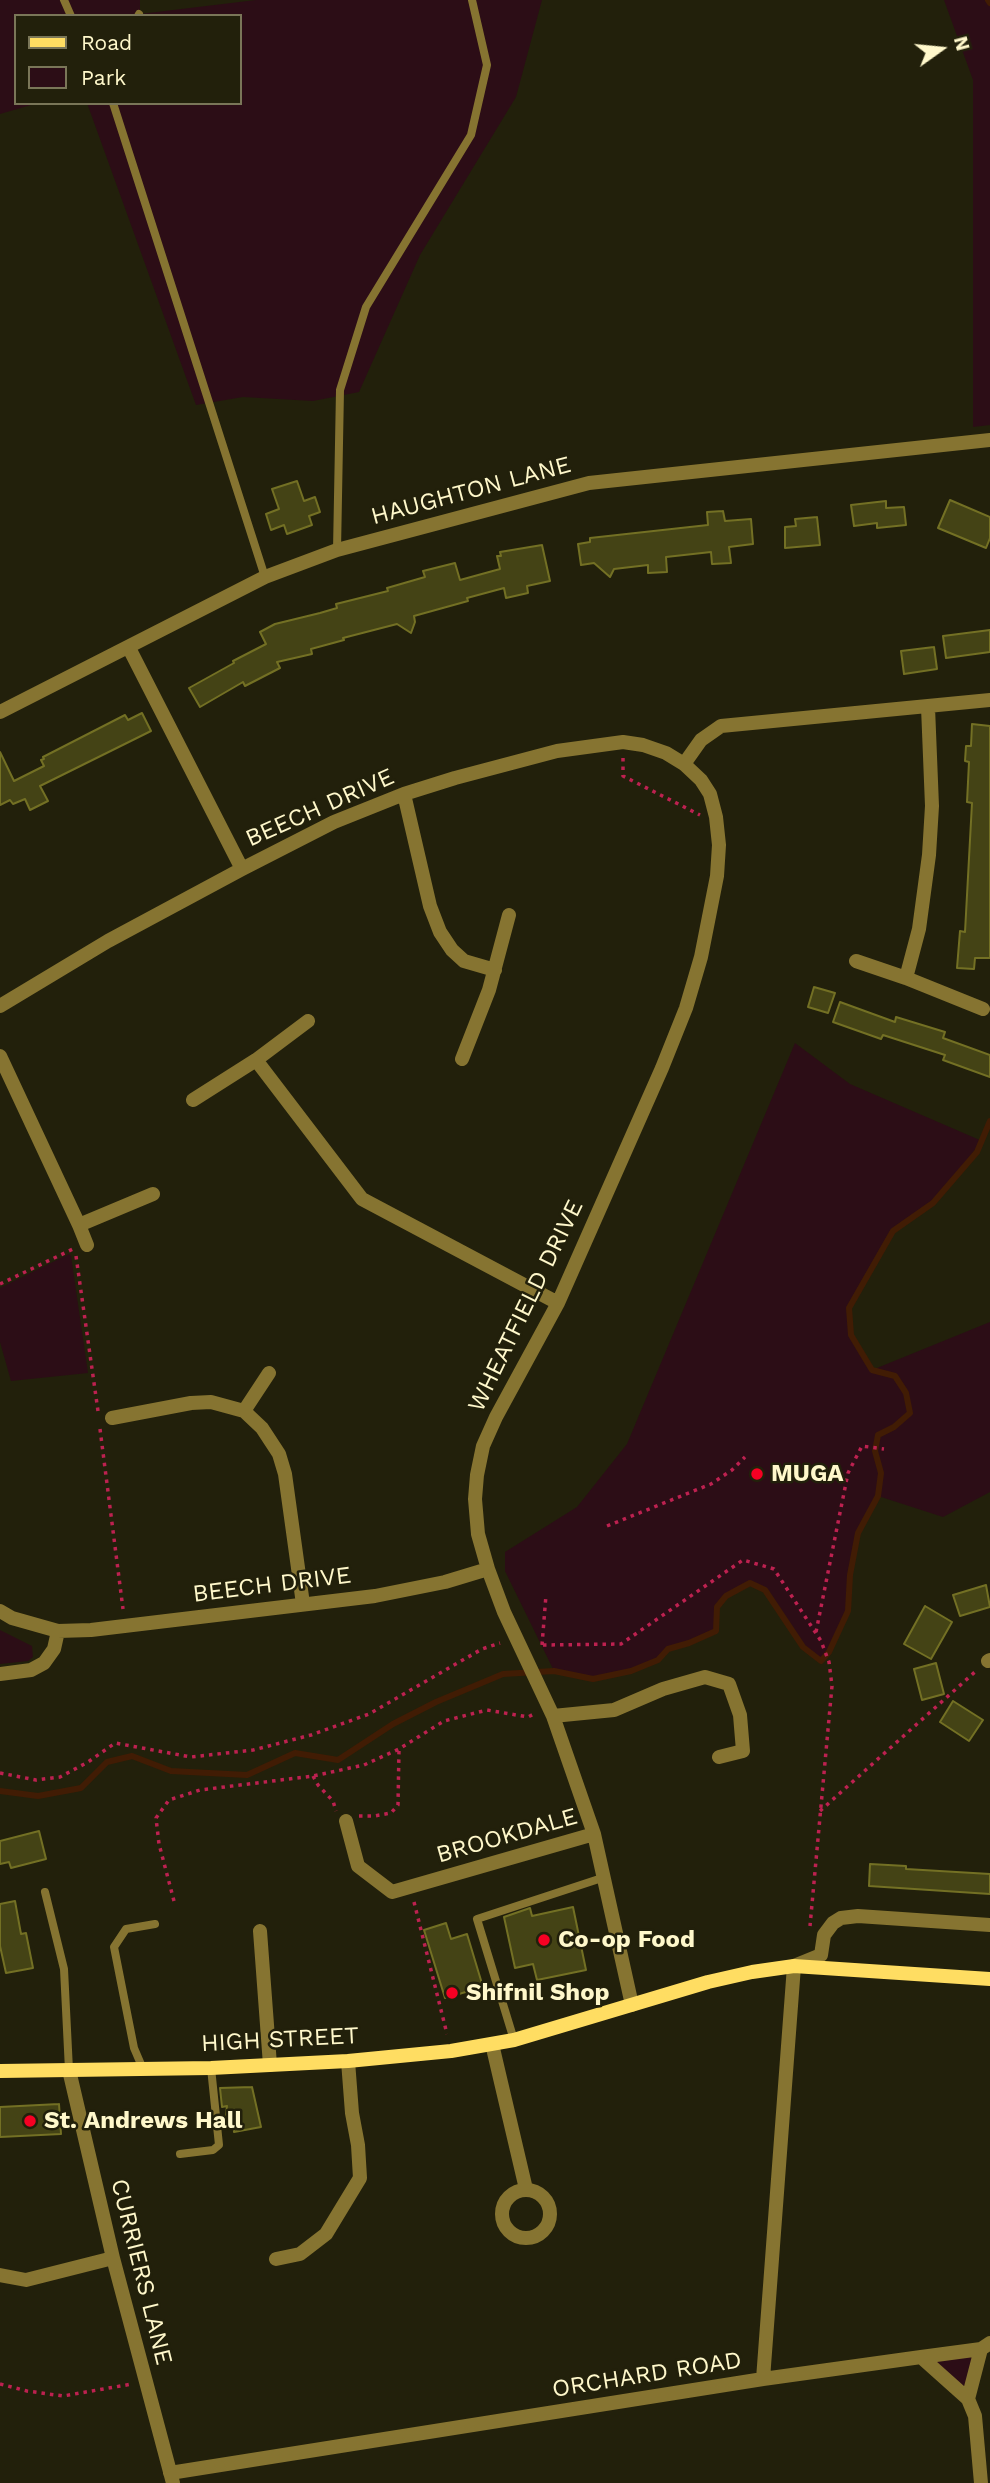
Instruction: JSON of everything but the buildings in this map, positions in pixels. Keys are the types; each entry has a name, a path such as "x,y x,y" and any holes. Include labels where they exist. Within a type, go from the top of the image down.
{"main road":[{"name":"HIGH STREET","path":"0,2071 211,2068 451,2051 514,2040 719,1980 794,1966 990,1979"}],"street":[{"name":"HAUGHTON LANE","path":"0,712 265,577 337,550 589,482 990,440"},
{"path":"129,648 242,869"},
{"path":"684,764 701,740 721,726 990,700"},
{"path":"906,978 919,929 929,855 932,806 928,707"},
{"name":"BEECH DRIVE","path":"0,1006 108,941 242,869 334,822 404,794 556,751 623,742 666,753 684,764"},
{"name":"WHEATFIELD DRIVE","path":"594,1834 550,1711 488,1569 478,1534 475,1499 483,1446 558,1303 686,1008 712,912 717,876 717,824 710,794 701,780 684,764"},
{"path":"404,794 430,906 440,932 452,950 464,961 495,971"},
{"path":"462,1059 495,971 509,915"},
{"path":"856,961 983,1009"},
{"path":"193,1100 256,1060 308,1021"},
{"path":"0,1056 79,1225 81,1247"},
{"path":"256,1060 362,1199 558,1303"},
{"path":"79,1225 153,1194"},
{"path":"244,1411 269,1373"},
{"path":"112,1418 191,1402 211,1402 244,1411 273,1443 285,1474 303,1604"},
{"name":"BEECH DRIVE","path":"0,1611 12,1618 58,1631 91,1630 375,1596 445,1582 488,1569"},
{"path":"0,1674 31,1670 44,1662 54,1649 58,1631"},
{"path":"550,1711 614,1710 663,1689 705,1677 729,1684 740,1715 743,1751 719,1757"},
{"name":"BROOKDALE","path":"346,1821 358,1866 392,1892 594,1834 632,2005"},
{"path":"794,1966 821,1955 824,1935 833,1923 841,1918 858,1916 990,1925"},
{"path":"260,1931 270,2065"},
{"name":"ORCHARD ROAD","path":"172,2478 763,2379 794,1966"},
{"path":"492,2044 526,2189"},
{"path":"276,2259 300,2254 326,2234 360,2178 348,2060"},
{"name":"CURRIERS LANE","path":"69,2070 113,2258 172,2478"},
{"path":"0,2275 26,2280 113,2258"},
{"path":"763,2379 985,2346 968,2399"},
{"path":"921,2357 968,2399 975,2416 981,2483"}],"lane":[{"path":"337,550 340,390 366,307 471,135 487,65 472,0"},
{"path":"114,105 265,577"},
{"path":"514,2040 477,1919 605,1877"},
{"path":"46,1892 64,1969 69,2070"},
{"path":"143,2068 134,2048 114,1947 126,1929 155,1924"},
{"path":"180,2154 213,2150 219,2145 211,2068"}],"path":[{"path":"623,742 623,776 717,824"},
{"path":"0,1284 81,1247"},
{"path":"816,1633 848,1472 862,1446 884,1449"},
{"path":"607,1526 711,1484 745,1457"},
{"path":"0,1773 36,1780 60,1777 116,1743 191,1757 253,1750 311,1735 369,1714 482,1649 519,1644 621,1644 743,1560 774,1569 821,1641 829,1662 832,1686 809,1933 820,1948"},
{"path":"543,1645 546,1595"},
{"path":"820,1811 989,1660"},
{"path":"174,1901 159,1844 156,1818 169,1800 200,1790 313,1776 364,1765 399,1749 444,1721 486,1710 527,1717 550,1711"},
{"path":"313,1776 333,1801 337,1816 346,1821 361,1815 391,1813 398,1805 399,1749"},
{"path":"410,1887 451,2051"},
{"path":"0,2384 63,2396 145,2381"}],"green space":[{"path":"0,0 140,0 140,14 14,14 14,105 31,105 0,114"},
{"path":"256,0 542,0 516,97 420,255 359,392 313,401 243,397 196,405 88,105 242,105 242,14 140,14"},
{"path":"944,0 990,0 990,425 973,427 973,80"},
{"path":"795,1043 850,1084 982,1141 933,1203 893,1231 849,1308 851,1335 872,1370 990,1322 990,1492 943,1517 878,1496 858,1533 850,1575 848,1611 829,1652 821,1661 803,1647 765,1590 750,1583 726,1596 717,1607 716,1631 668,1649 658,1660 631,1671 593,1679 554,1671 505,1571 505,1552 577,1507 627,1444"},
{"path":"69,1254 88,1373 11,1381 0,1342 0,1288"},
{"path":"0,1630 32,1646 33,1657 28,1661 0,1664"},
{"path":"981,2349 968,2399 921,2357"}],"waterway":[{"path":"0,1791 38,1796 81,1788 107,1762 132,1756 171,1771 247,1775 295,1753 338,1760 393,1724 436,1702 503,1674 554,1671 593,1679 631,1671 658,1660 668,1649 716,1631 717,1607 726,1596 750,1583 765,1590 803,1647 821,1661 829,1652 848,1611 850,1575 858,1533 878,1496 881,1473 875,1451 878,1435 894,1427 910,1413 906,1393 895,1376 872,1370 851,1335 849,1308 893,1231 933,1203 977,1152 990,1121"}],"place":[{"name":"MUGA","path":"757,1474"},
{"name":"Co-op Food","path":"544,1940"},
{"name":"Shifnil Shop","path":"452,1993"},
{"name":"St. Andrews Hall","path":"30,2121"}]}
